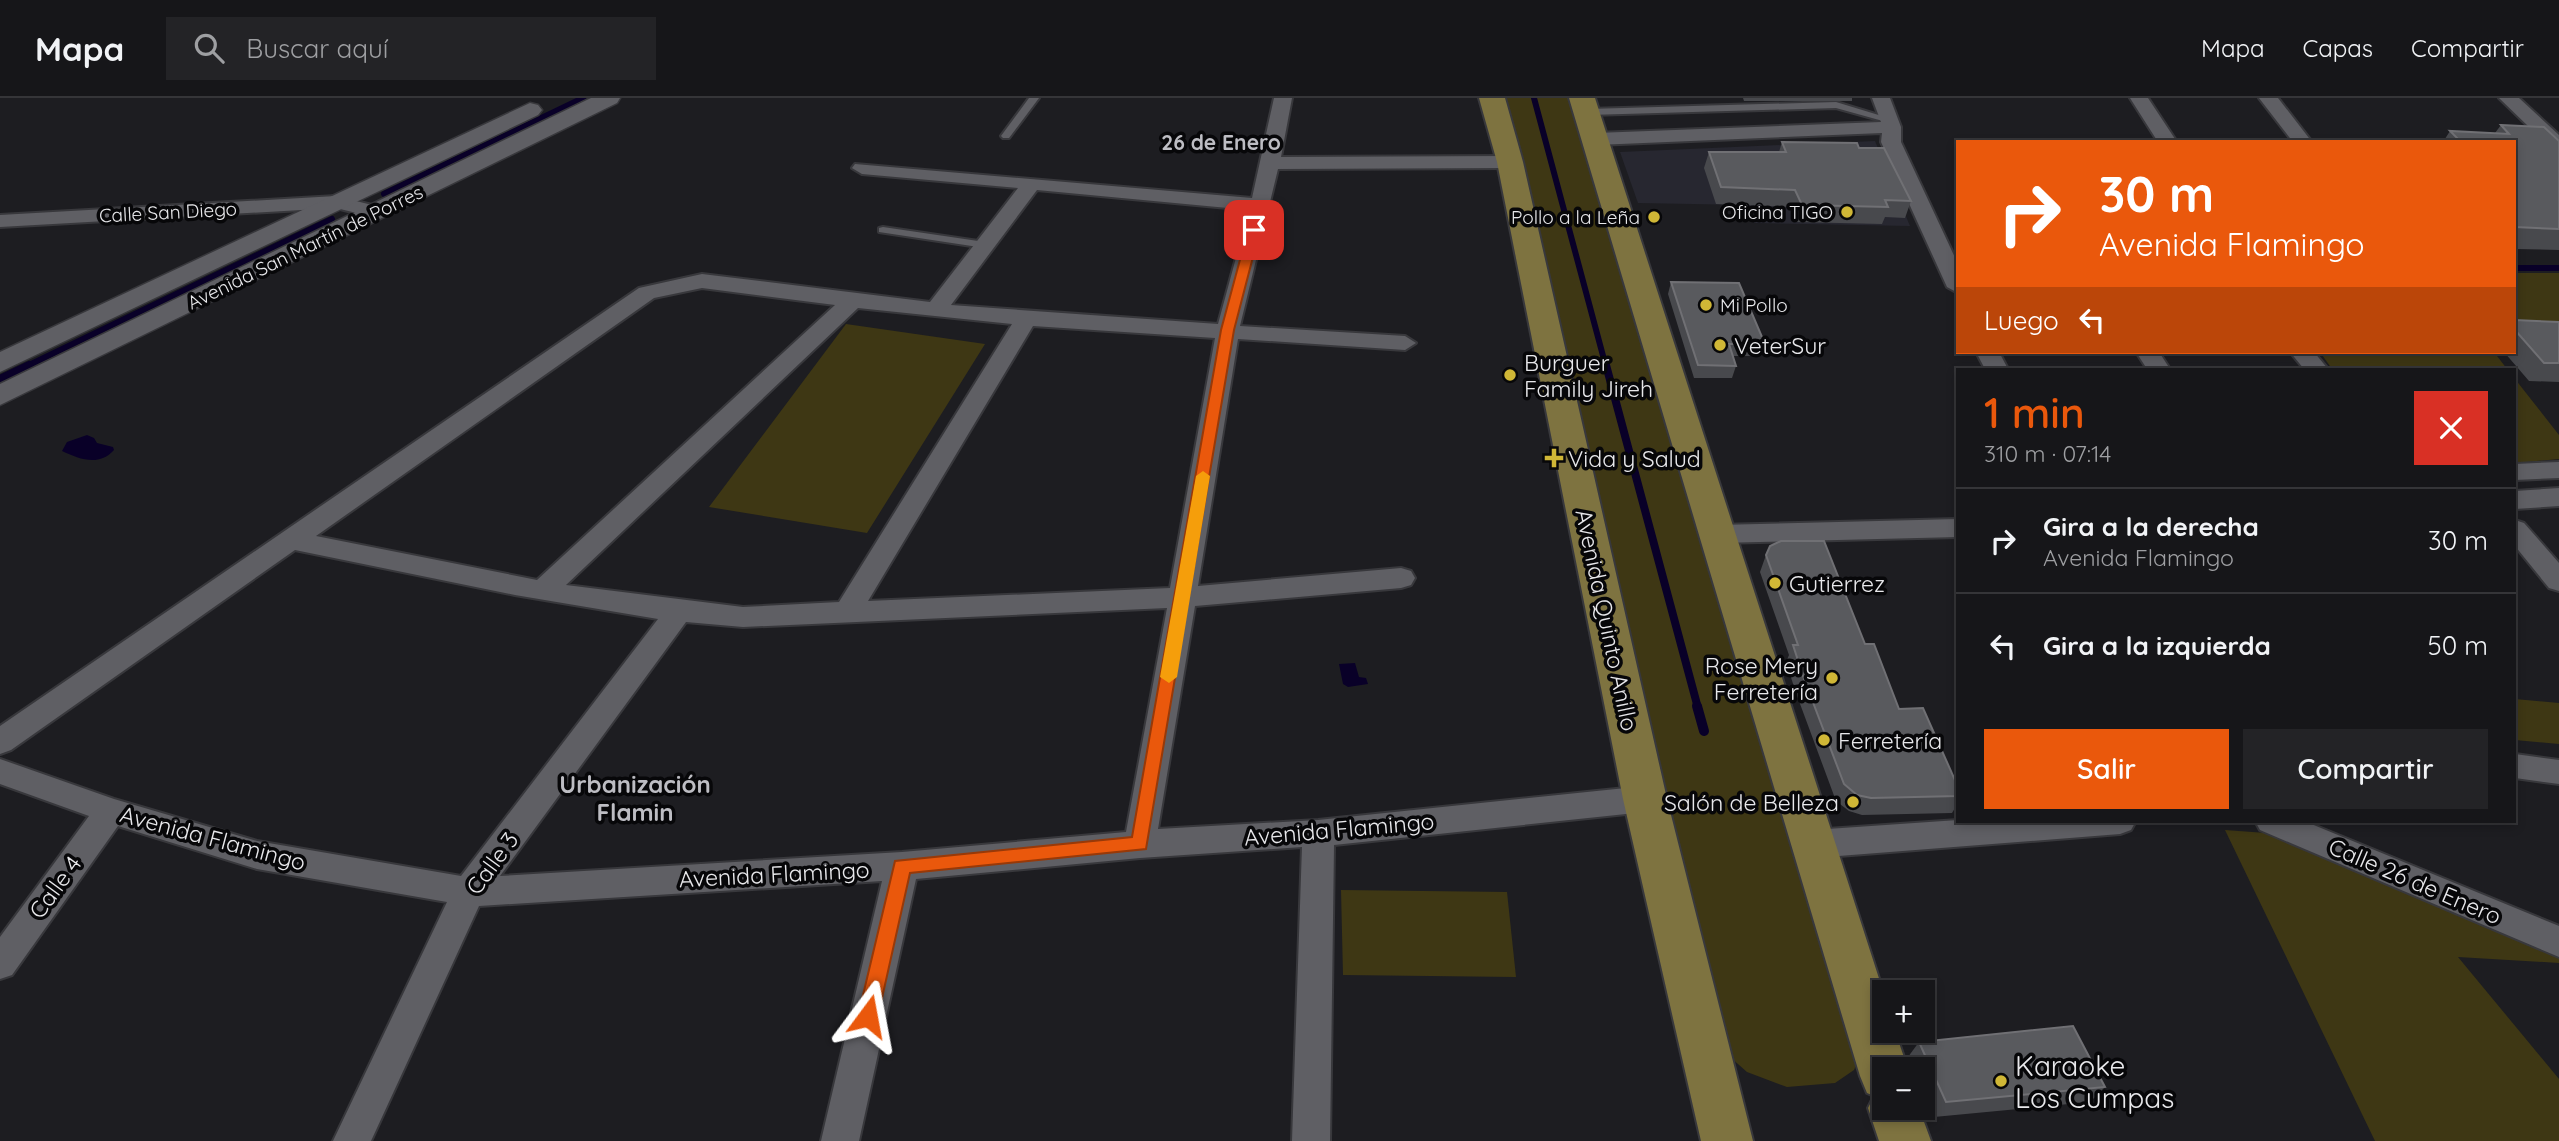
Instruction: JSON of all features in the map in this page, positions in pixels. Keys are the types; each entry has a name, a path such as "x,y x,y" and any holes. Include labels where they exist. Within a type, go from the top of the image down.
{"main road":[{"name":"Avenida Quinto Anillo","path":"1492,98 1510,162 1645,799 1727,1141"},
{"path":"1589,116 1879,1057"},
{"path":"1899,1120 1905,1141"}],"street":[{"name":"Avenida San Martín de Porres","path":"0,363 555,98"},
{"name":"Avenida San Martín de Porres","path":"0,396 609,98"},
{"path":"1140,844 1228,330 1261,205 1283,98"},
{"path":"1881,98 1891,123 1891,142 1956,283"},
{"path":"2139,98 2167,140"},
{"path":"2268,98 2301,140"},
{"path":"2508,98 2559,145"},
{"path":"1589,116 1891,123"},
{"path":"2530,118 2559,117"},
{"path":"1269,163 1510,162"},
{"path":"862,168 1261,205"},
{"path":"936,309 1031,185"},
{"name":"Calle San Diego","path":"0,222 336,202 377,212"},
{"path":"0,233 30,220"},
{"path":"0,742 647,293 702,281 853,301 1026,319 1405,343"},
{"path":"543,590 853,301"},
{"path":"847,613 1026,319"},
{"path":"2304,354 2315,368"},
{"path":"2516,472 2559,470"},
{"path":"2516,500 2559,497"},
{"path":"1718,534 1956,528"},
{"path":"2516,530 2559,581"},
{"path":"290,540 543,590 678,612 743,617 1182,597 1401,578"},
{"name":"Calle 3","path":"352,1141 470,892 678,612"},
{"path":"2516,766 2559,772"},
{"name":"Avenida Flamingo","path":"0,772 111,811 257,855 470,892 902,866 1140,844 1318,833 1645,799"},
{"name":"Calle 4","path":"0,964 111,811"},
{"path":"1813,844 2093,823"},
{"name":"Calle 26 de Enero","path":"2277,823 2559,942"},
{"path":"1311,1141 1318,833"},
{"path":"840,1141 902,866"}],"lane":[{"path":"1006,136 1034,98"},
{"path":"1676,98 1682,109"},
{"path":"1589,116 1682,109 1836,105 1891,123"},
{"path":"883,230 985,245"}],"shaded area":[{"path":"1499,98 1569,98 1861,1053 1854,1070 1835,1083 1787,1087 1747,1072 1722,1050"},
{"path":"1875,141 1910,226 1754,223 1746,205 1638,203 1620,152"},
{"path":"2516,273 2559,273 2559,339 2516,337"},
{"path":"846,324 985,344 867,533 709,507"},
{"path":"2321,354 2496,354 2506,368 2331,368"},
{"path":"2516,380 2559,435 2559,459 2516,463"},
{"path":"87,435 97,443 113,447 114,450 95,460 82,459 62,451 67,442"},
{"path":"1355,663 1359,677 1366,678 1368,684 1348,687 1343,684 1339,664"},
{"path":"2516,699 2559,703 2559,744 2516,740"},
{"path":"2225,830 2266,833 2559,953 2559,963 2458,957 2559,1079 2559,1141 2375,1141"},
{"path":"1341,890 1507,892 1516,977 1343,975"}],"building":[{"path":"2501,125 2544,127 2559,141 2559,229 2516,227 2516,140 2459,140 2450,131 2509,134"},
{"path":"1782,142 1857,143 1859,148 1884,148 1911,201 1885,200 1888,207 1802,205 1795,190 1721,187 1709,152 1786,152"},
{"path":"1671,282 1739,283 1765,344 1729,344 1736,366 1698,365"},
{"path":"2516,320 2559,322 2559,363 2544,363 2516,331"},
{"path":"1781,541 1824,541 1865,644 1874,644 1899,709 1923,708 1956,782 1956,796 1871,798 1857,795 1844,784 1793,645 1798,645 1766,555 1770,546"},
{"name":"Karaoke Los Cumpas","path":"2073,1026 2105,1087 1946,1102 1935,1078 1935,1057 1926,1057 1919,1043 1935,1043 1935,1040"}],"waterway":[{"path":"384,194 583,98"},
{"path":"1534,98 1606,367"},
{"path":"25,367 332,219"},
{"path":"2516,268 2559,268"},
{"path":"0,379 29,365"},
{"path":"1606,365 1698,708"},
{"path":"1697,706 1704,731"}],"slow traffic":[{"path":"1169,677 1203,476"}],"place":[{"name":"Oficina TIGO","path":"1847,212"},
{"name":"Pollo a la Leña","path":"1654,217"},
{"name":"Mi Pollo","path":"1706,305"},
{"name":"VeterSur","path":"1720,345"},
{"name":"Burguer Family Jireh","path":"1510,375"},
{"name":"Vida y Salud","path":"1554,458"},
{"name":"Gutierrez","path":"1775,583"},
{"name":"Rose Mery Ferretería","path":"1832,678"},
{"name":"Ferretería","path":"1824,740"},
{"name":"Salón de Belleza","path":"1853,802"},
{"name":"Karaoke Los Cumpas","path":"2001,1081"}],"district":[{"name":"26 de Enero","path":"1221,142"},
{"name":"Urbanización Flamin","path":"635,798"}],"route":[{"path":"868,1016 902,866 1140,844 1228,330 1254,230"}]}
